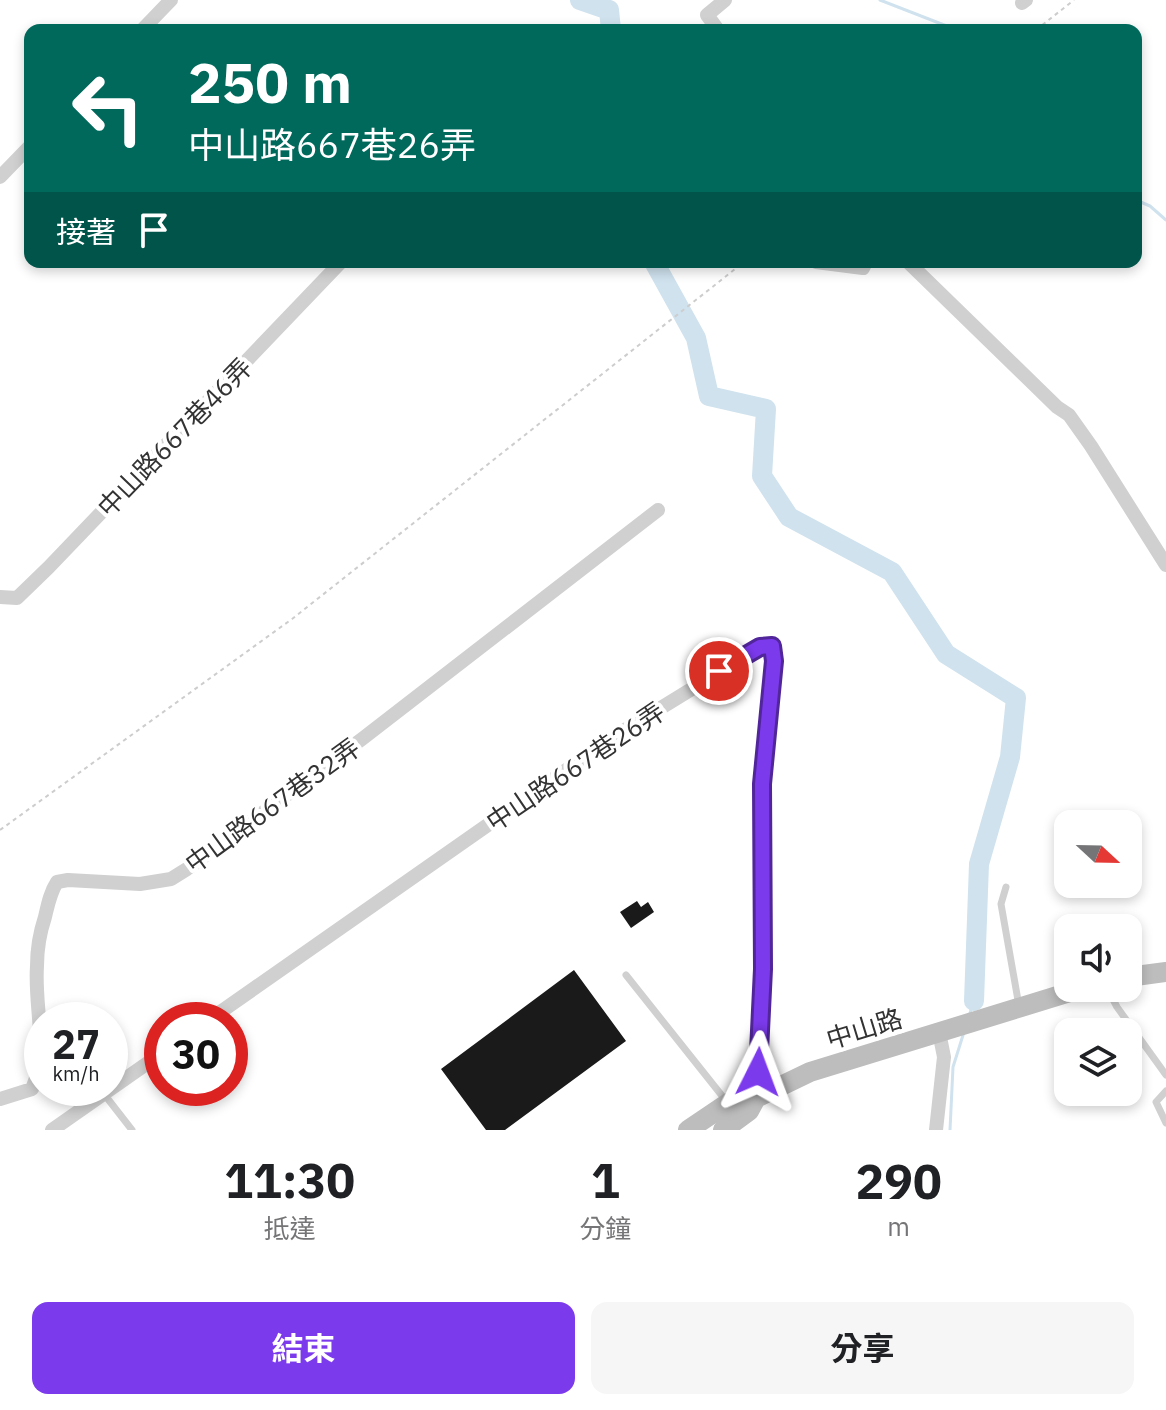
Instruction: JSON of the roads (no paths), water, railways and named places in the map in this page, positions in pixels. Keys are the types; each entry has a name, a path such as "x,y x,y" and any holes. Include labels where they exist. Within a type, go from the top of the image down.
{"street":[{"path":"148,24 171,0"},
{"path":"714,24 707,15 725,0"},
{"path":"0,177 24,152"},
{"name":"中山路667巷46弄","path":"0,597 17,598 49,567 335,268"},
{"path":"914,268 1057,407 1069,415 1166,565"},
{"name":"中山路667巷32弄","path":"0,1099 32,1089 39,1074 41,1038 36,967 43,924 57,882 140,884 171,879 362,739 658,510"},
{"name":"中山路667巷26弄","path":"235,1002 612,738 760,647 772,646 774,661 762,784 763,969 756,1098"},
{"path":"1142,975 1166,972"},
{"path":"1019,1009 1054,998"},
{"name":"中山路","path":"688,1130 730,1117 756,1098 810,1072 1019,1009"},
{"path":"936,1130 944,1057 942,1031"},
{"path":"52,1130 87,1106"}],"lane":[{"path":"1006,887 1001,904 1019,1009"},
{"path":"626,975 730,1117"},
{"path":"1114,1002 1166,1075"},
{"path":"1166,1091 1156,1102 1166,1123"},
{"path":"113,1106 132,1130"}],"waterway":[{"path":"580,0 609,10 610,24"},
{"path":"609,0 609,10"},
{"path":"880,0 942,24"},
{"path":"1142,203 1166,220"},
{"path":"657,268 696,338 709,396 766,409 762,476 789,517 892,572 946,654 1016,698 1010,757 979,864 974,1001"},
{"path":"970,1013 974,1001"},
{"path":"950,1130 953,1067 964,1032"}]}
